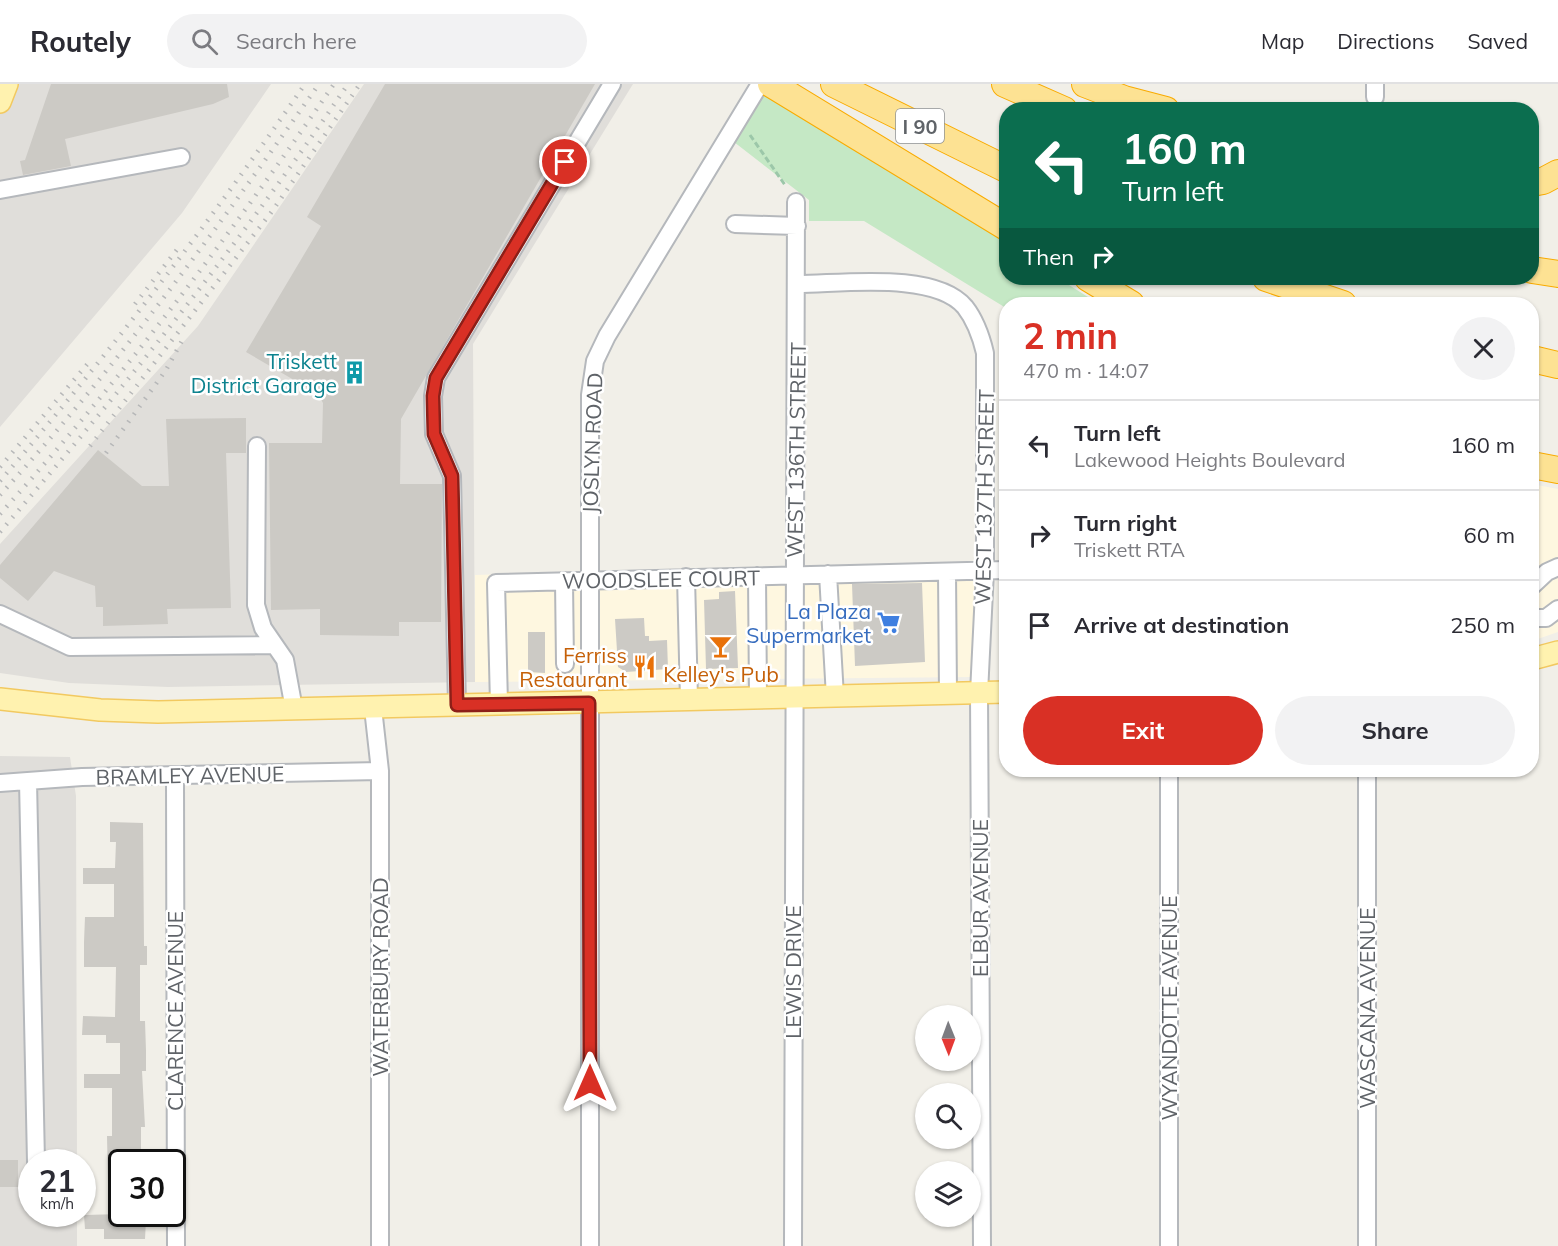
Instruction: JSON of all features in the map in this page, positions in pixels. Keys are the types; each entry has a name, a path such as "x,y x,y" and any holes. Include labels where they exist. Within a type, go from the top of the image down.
{"highway":[{"path":"771,84 999,223"},
{"name":"I 90","path":"834,84 999,166"},
{"path":"1005,84 1046,102"},
{"path":"1085,84 1135,102"},
{"path":"1539,181 1558,174"},
{"path":"1539,190 1558,194"},
{"path":"1539,271 1558,274"},
{"path":"1100,285 1119,297"},
{"path":"1287,285 1322,297"},
{"path":"1539,361 1558,365"},
{"path":"1539,466 1558,470"}],"main road":[{"path":"0,102 7,84"},
{"path":"1539,657 1558,652"},
{"path":"0,699 100,710 158,712 999,692"}],"street":[{"path":"457,705 452,476 434,434 433,396 436,378 612,84"},
{"name":"JOSLYN ROAD","path":"590,1246 590,395 595,361 607,336 760,84"},
{"path":"0,190 181,157"},
{"name":"WEST 136TH STREET","path":"793,698 798,284 796,202"},
{"path":"735,224 797,226"},
{"name":"WEST 137TH STREET","path":"798,284 911,283 939,290 964,305 978,327 986,353 985,571 979,693"},
{"path":"257,446 256,605 263,628 285,660 294,709"},
{"name":"WOODSLEE COURT","path":"499,704 496,583 999,570"},
{"path":"947,572 948,694"},
{"path":"1539,582 1556,573"},
{"path":"828,574 835,697"},
{"path":"757,576 758,699"},
{"path":"686,577 689,700"},
{"path":"564,581 566,664"},
{"path":"1539,618 1546,618 1558,609"},
{"path":"0,614 70,647 274,645"},
{"name":"ELBUR AVENUE","path":"979,693 982,1246"},
{"name":"LEWIS DRIVE","path":"793,698 793,1246"},
{"name":"WATERBURY ROAD","path":"374,708 380,771 380,1246"},
{"name":"BRAMLEY AVENUE","path":"0,783 380,771"},
{"name":"CLARENCE AVENUE","path":"175,776 176,1246"},
{"name":"WYANDOTTE AVENUE","path":"1169,777 1169,1246"},
{"name":"WASCANA AVENUE","path":"1367,777 1367,1246"},
{"path":"28,781 36,1149"}],"path":[{"path":"750,135 784,185"}],"shaded area":[{"path":"0,84 271,84 182,213 0,427"},
{"path":"364,84 633,84 473,344 475,682 168,687 69,683 0,673 0,544 198,326"},
{"path":"1539,485 1558,489 1558,632 1539,639"},
{"path":"976,562 974,677 475,682 475,575"},
{"path":"0,756 70,757 76,796 77,1149 18,1149 18,1227 77,1227 77,1246 0,1246"}],"green space":[{"path":"763,94 897,172 999,238 999,285 1069,285 1088,297 999,297 999,304 864,221 809,221 809,200 734,142"}],"building":[{"path":"51,84 227,84 229,97 213,104 65,139 71,166 23,175 20,161 25,160"},
{"name":"Triskett District Garage","path":"385,84 595,84 401,419 400,484 442,484 441,622 399,622 399,636 320,635 320,609 271,610 269,443 322,443 323,403 318,394 246,352 321,226 307,217"},
{"path":"246,418 246,453 226,453 231,608 167,609 168,624 103,626 103,607 96,607 95,586 54,571 28,601 0,578 0,565 98,450 142,486 169,486 166,419"},
{"name":"La Plaza Supermarket","path":"922,583 925,662 855,666 852,584"},
{"name":"Kelley's Pub","path":"735,591 738,668 706,669 704,600 719,599 719,592"},
{"path":"644,618 645,636 649,636 649,641 667,640 668,669 626,672 618,667 615,619"},
{"path":"528,632 545,632 545,673 528,672"},
{"path":"110,822 143,823 144,946 147,946 147,965 140,965 140,1021 145,1021 146,1071 142,1071 145,1127 141,1127 141,1149 108,1149 108,1184 107,1136 112,1136 112,1088 84,1088 84,1074 120,1074 120,1043 106,1043 106,1035 82,1035 83,1016 115,1017 116,967 84,967 85,917 114,917 114,884 83,884 83,868 115,868 116,842 110,842"},
{"path":"0,1160 18,1160 18,1187 0,1187"},
{"path":"108,1214 108,1227 146,1227 145,1239 104,1239 104,1229 85,1229 85,1227 96,1227 96,1215"}],"railway":[{"path":"0,481 158,287 305,84"},
{"path":"0,495 85,397 166,295 319,84"},
{"path":"0,514 89,411 174,305 256,195 334,84"},
{"path":"0,532 181,313 266,200 348,84"},
{"path":"90,446 273,210 360,84"},
{"path":"135,304 179,247"},
{"path":"106,453 166,370 183,339"},
{"path":"0,467 90,361"}],"place":[{"name":"Triskett District Garage","path":"355,373"},
{"name":"La Plaza Supermarket","path":"889,623"},
{"name":"Kelley's Pub","path":"721,646"},
{"name":"Ferriss Restaurant","path":"645,667"}],"route":[{"path":"565,162 436,378 433,396 434,434 452,476 457,705 589,703 590,1083"}]}
